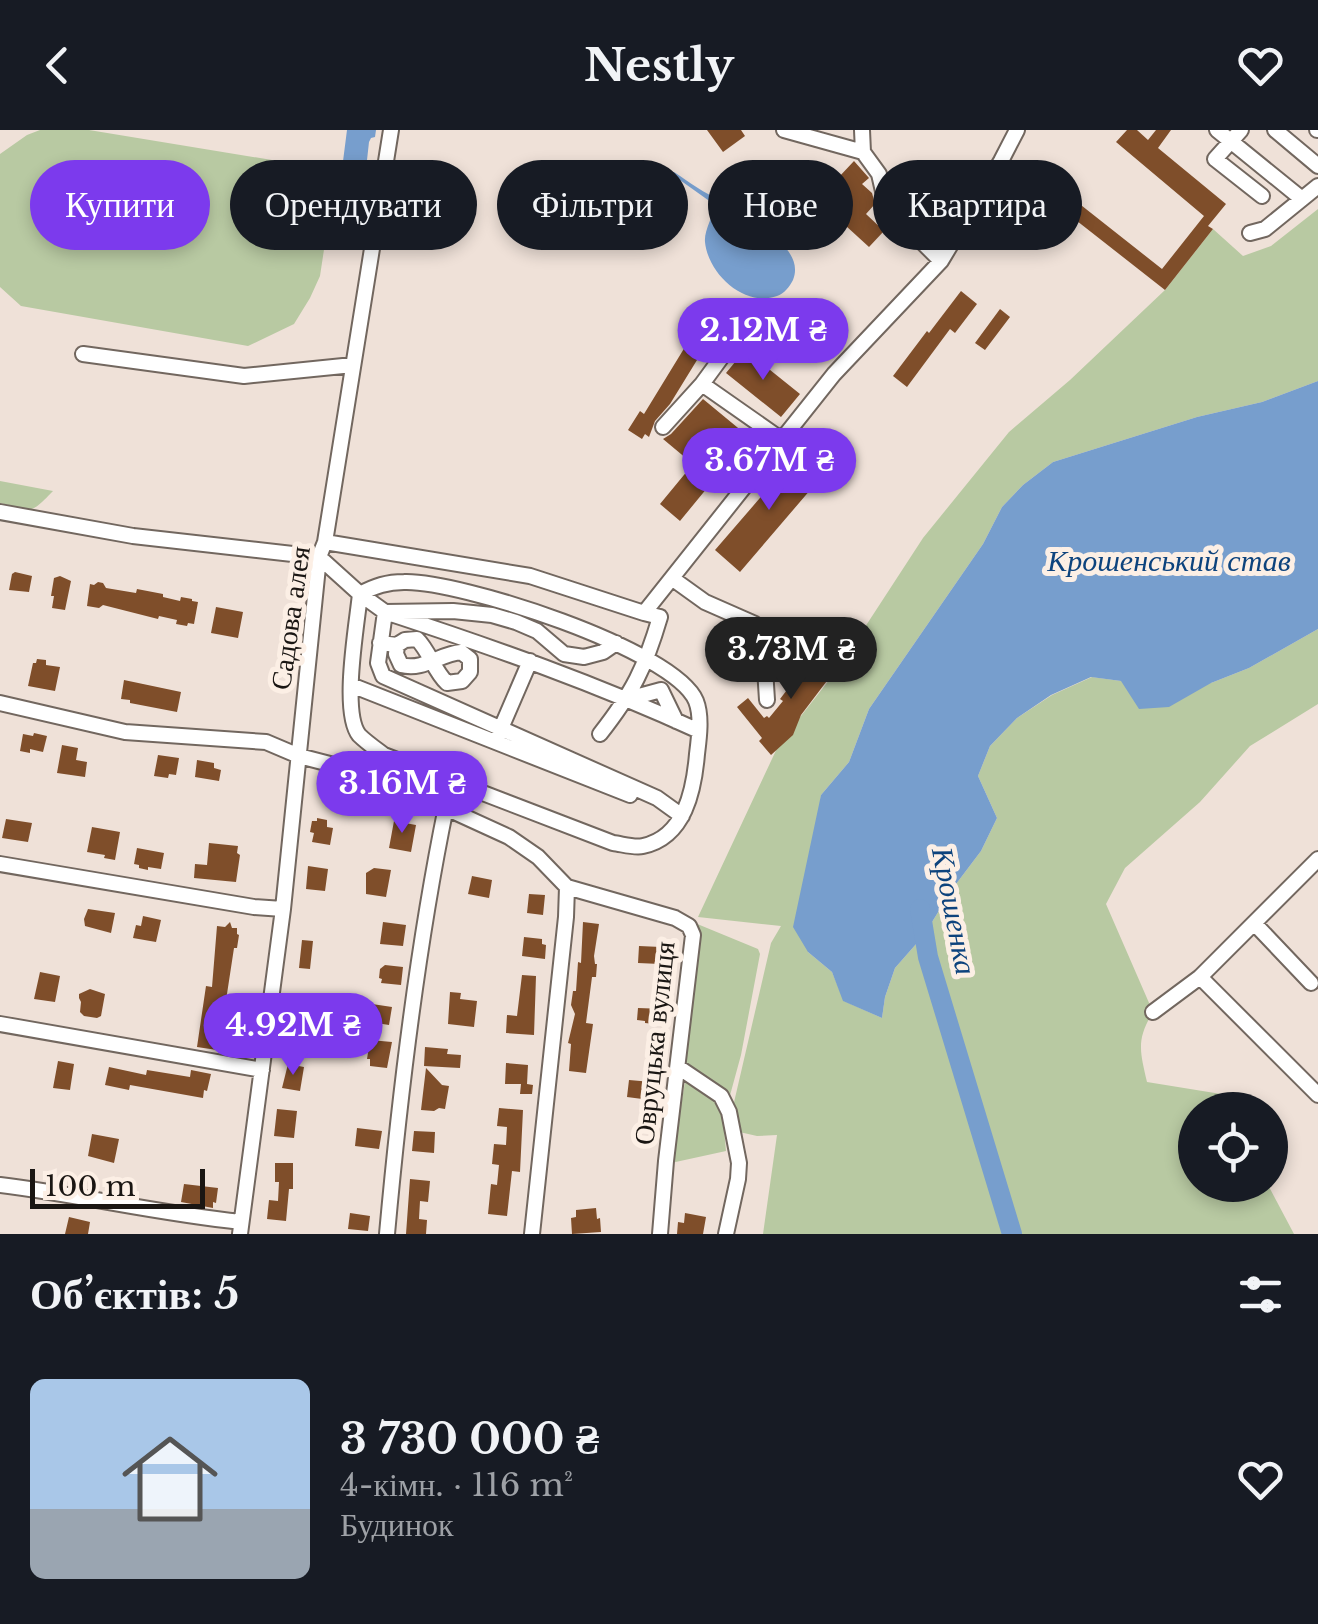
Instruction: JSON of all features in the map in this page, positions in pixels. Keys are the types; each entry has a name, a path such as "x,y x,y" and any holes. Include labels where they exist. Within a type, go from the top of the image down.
{"street":[{"name":"Садова алея","path":"387,160 392,130"},
{"path":"784,130 863,152"},
{"path":"862,130 863,152 879,174 885,200 941,261"},
{"path":"644,613 834,374 941,261 1017,130"},
{"path":"1217,130 1236,136 1302,199"},
{"path":"1284,133 1318,166"},
{"path":"1236,136 1215,158 1262,196"},
{"path":"1250,233 1265,229 1318,186"},
{"name":"Садова алея","path":"240,1228 284,909 322,550 372,250"},
{"path":"663,428 732,343"},
{"path":"83,354 244,376 353,365"},
{"path":"702,384 782,440"},
{"path":"0,512 133,536 322,550 530,576 660,618 648,659 627,699 600,734"},
{"path":"322,550 360,594 385,612 530,660 700,731"},
{"path":"673,579 705,602 755,624 764,653 767,700"},
{"path":"408,582 475,594 525,608 616,643 675,676 696,700 700,731 690,804 659,840 641,847 613,843 384,755 358,733 351,716 360,594 377,584 408,582"},
{"path":"385,612 378,663 383,676 657,798 682,816"},
{"path":"385,612 492,615 537,631 564,654 584,657 603,652 616,643"},
{"path":"380,643 396,645 418,639 434,662 414,668 401,665 396,645"},
{"path":"495,742 530,660"},
{"path":"351,685 682,816"},
{"path":"627,699 663,685 676,721"},
{"path":"0,702 125,732 266,742 378,779 500,832 538,857 566,887 566,916 532,1234"},
{"path":"387,1234 426,909 446,808"},
{"path":"1153,1012 1200,977 1318,859"},
{"path":"0,864 284,909"},
{"name":"Овруцька вулиця","path":"566,887 674,918 692,930 694,941 660,1234"},
{"path":"1254,923 1312,982"},
{"path":"1200,977 1318,1096"},
{"path":"0,1024 262,1070"},
{"path":"678,1067 721,1096 730,1112 739,1163 726,1234"},
{"path":"0,1185 70,1194 240,1228"}],"green space":[{"path":"40,130 89,130 272,160 230,160 230,250 324,250 320,276 294,324 248,346 21,306 0,287 0,154"},
{"path":"1318,209 1318,381 1262,402 1197,417 1053,462 1002,507 983,544 869,709 849,762 821,795 808,952 832,972 844,1001 882,1018 895,968 924,935 981,851 997,818 978,776 990,746 1017,718 1052,695 1092,677 1211,683 1249,668 1318,629 1318,704 1250,746 1200,802 1125,868 1106,904 1153,1012 1141,1046 1147,1082 1209,1092 1178,1092 1178,1202 1277,1202 1294,1234 763,1234 777,1135 735,1131 732,1111 771,943 781,926 698,917 779,744 837,670 923,538 1009,432 1165,290 1213,229 1243,256 1271,246"},
{"path":"0,481 53,491 39,505 25,509 0,503"},
{"path":"690,921 758,949 760,954 729,1099 685,1065 682,1058"},
{"path":"685,1082 722,1107 726,1151 671,1163"}],"water":[{"path":"347,130 376,130 369,142 367,160 343,160"},
{"path":"688,182 708,194 708,200 688,186"},
{"path":"708,227 708,250 787,250 794,264 793,280 777,296 741,293 713,266 705,242"},
{"name":"Крошенський став","path":"1318,381 1318,629 1169,707 1139,709 1121,681 1091,677 1051,695 1017,718 990,746 978,776 997,818 981,851 924,935 895,968 882,1018 843,1001 832,972 808,952 793,927 821,795 849,762 869,709 983,544 1002,507 1053,462 1197,417 1262,402"}],"building":[{"path":"707,130 741,130 745,136 723,152"},
{"path":"1127,130 1137,130 1148,140 1156,130 1171,130 1158,148 1226,204 1208,226 1213,229 1165,290 1082,225 1082,206 1162,269 1204,216 1116,142"},
{"path":"853,162 869,178 862,184 873,197 873,206 866,214 873,221 873,243 869,247 853,232"},
{"path":"961,291 977,304 955,333 950,329 907,387 893,376"},
{"path":"1000,309 1010,317 985,350 975,343"},
{"path":"707,311 721,320 727,311 757,331 750,340 721,321 670,404 655,421 649,437 645,434 642,439 628,430 640,411 644,414"},
{"path":"745,350 800,394 781,417 726,373"},
{"path":"703,399 749,437 680,521 660,504 693,464 663,439"},
{"path":"798,454 823,475 740,572 715,550"},
{"path":"15,572 32,576 29,592 9,590"},
{"path":"60,576 71,581 65,610 52,608 54,578"},
{"path":"98,582 106,588 136,593 137,589 180,601 181,597 192,599 198,602 194,624 176,624 177,620 103,605 87,606 90,584"},
{"path":"216,607 243,612 238,638 211,633"},
{"path":"815,646 839,665 801,715 793,735 771,755 737,707 748,698 764,718 769,718"},
{"path":"37,659 60,667 55,691 28,686"},
{"path":"124,680 181,692 177,712 121,699"},
{"path":"23,734 47,736 43,752 20,751"},
{"path":"62,745 78,748 76,760 87,762 85,777 57,773"},
{"path":"158,755 179,758 176,775 154,776"},
{"path":"197,760 214,763 214,768 221,770 219,781 195,777"},
{"path":"6,819 32,823 28,842 2,838"},
{"path":"327,820 327,827 333,828 330,845 312,842 312,821"},
{"path":"394,821 416,825 411,852 389,848"},
{"path":"92,827 120,832 115,860 87,852"},
{"path":"209,843 238,846 236,882 194,878 195,864 207,865"},
{"path":"137,848 164,853 161,869 148,870 134,864"},
{"path":"308,866 328,869 325,891 306,889"},
{"path":"374,868 391,870 386,897 366,894 366,873"},
{"path":"472,876 492,880 489,898 468,894"},
{"path":"529,894 545,895 543,915 527,913"},
{"path":"88,909 115,913 111,933 85,926"},
{"path":"143,916 161,920 156,942 133,938"},
{"path":"230,922 239,935 217,1050 197,1047 206,986 212,987 217,926 225,927"},
{"path":"383,922 406,925 403,946 380,944"},
{"path":"583,922 599,924 594,956 596,977 592,977 586,1023 593,1024 586,1073 569,1071 568,1043 575,1014 571,1005 578,962 581,963"},
{"path":"524,937 542,939 546,945 545,959 522,956"},
{"path":"302,940 313,941 310,969 299,968"},
{"path":"639,946 661,947 660,964 638,963"},
{"path":"385,965 403,967 401,985 381,983 380,969"},
{"path":"40,972 60,976 55,1002 34,999"},
{"path":"522,975 536,976 534,1035 506,1033 507,1015 517,1016"},
{"path":"90,989 105,994 101,1016 97,1018 80,1012 79,994"},
{"path":"450,992 461,993 460,999 477,1001 474,1027 448,1024"},
{"path":"372,1004 392,1007 389,1025 370,1022"},
{"path":"638,1008 665,1009 664,1025 637,1020"},
{"path":"303,1037 320,1040 317,1058 300,1055"},
{"path":"370,1040 392,1042 387,1068 370,1066"},
{"path":"425,1047 448,1049 447,1054 461,1055 460,1068 424,1066"},
{"path":"58,1061 74,1064 70,1090 53,1088"},
{"path":"506,1063 528,1065 527,1084 533,1085 532,1094 520,1094 521,1084 505,1084"},
{"path":"288,1064 304,1067 300,1091 282,1088"},
{"path":"109,1067 146,1075 147,1070 190,1077 191,1070 211,1074 203,1098 130,1085 129,1090 105,1085"},
{"path":"426,1068 442,1085 449,1086 445,1109 421,1110"},
{"path":"629,1080 652,1082 650,1100 627,1097"},
{"path":"499,1108 523,1110 520,1172 512,1171 507,1216 488,1214 491,1184 497,1185 499,1165 492,1164 494,1144 506,1145 507,1127 497,1126"},
{"path":"277,1109 297,1111 294,1138 274,1136"},
{"path":"357,1128 382,1131 379,1149 355,1146"},
{"path":"414,1131 435,1132 434,1153 412,1151"},
{"path":"92,1134 119,1139 114,1163 88,1156"},
{"path":"275,1163 293,1163 293,1189 289,1189 286,1221 267,1219 269,1200 278,1201"},
{"path":"410,1179 430,1181 428,1202 420,1201 419,1219 427,1220 426,1234 406,1234"},
{"path":"184,1184 218,1188 213,1208 181,1202"},
{"path":"596,1208 601,1232 572,1234 571,1218 576,1217 576,1210"},
{"path":"350,1213 370,1216 368,1231 348,1229"},
{"path":"685,1213 706,1217 703,1234 677,1234 678,1222 684,1223"},
{"path":"69,1217 90,1222 88,1234 65,1234"}],"waterway":[{"name":"Крошенка","path":"920,909 928,957 1012,1234"}]}
